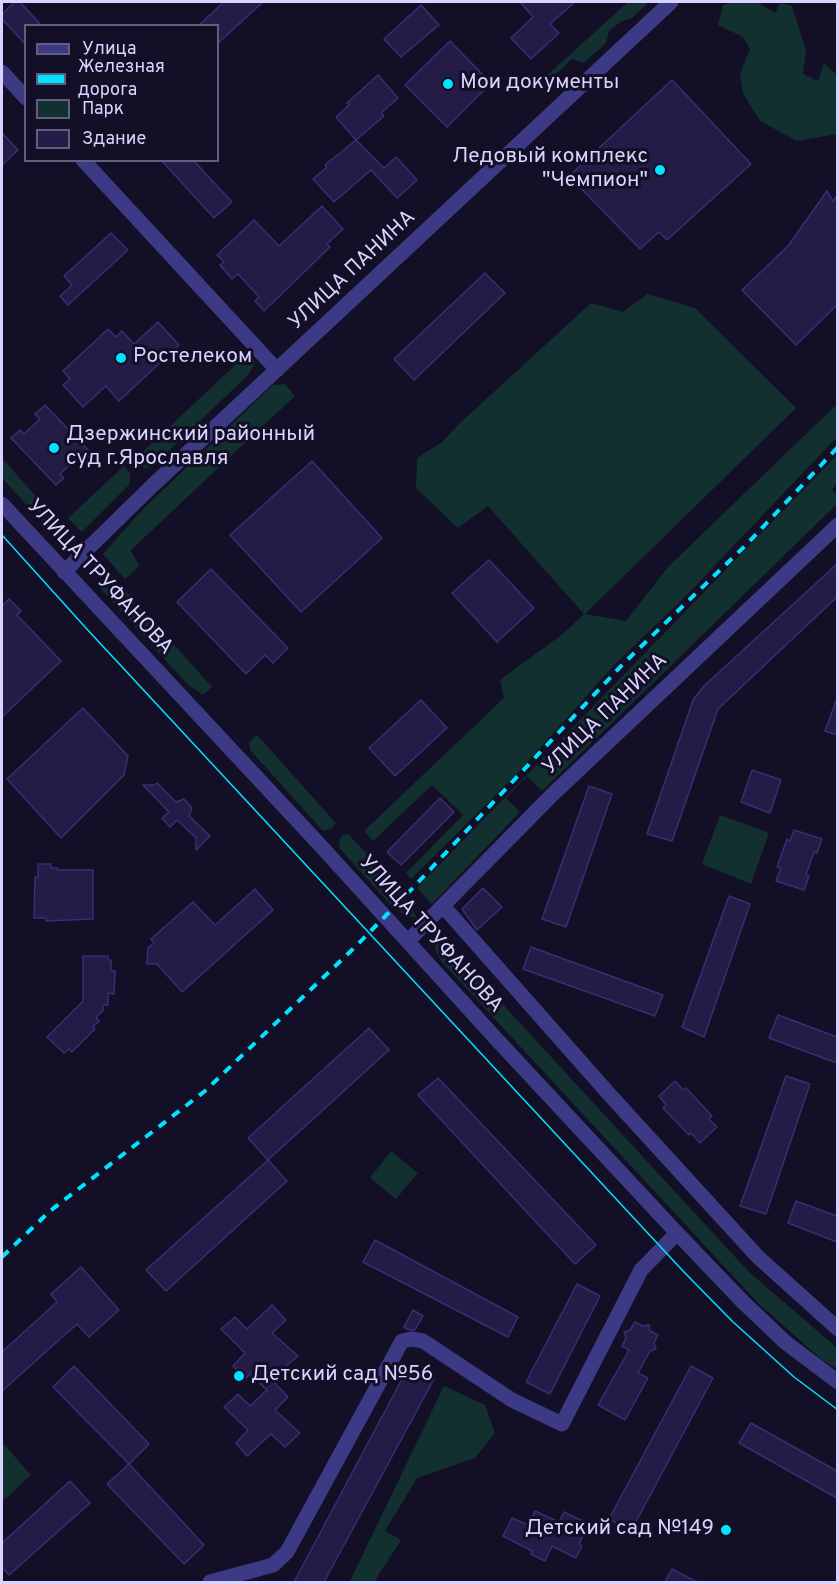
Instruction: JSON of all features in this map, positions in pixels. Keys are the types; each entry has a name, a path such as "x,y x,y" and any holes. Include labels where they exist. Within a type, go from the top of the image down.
{"street":[{"name":"УЛИЦА ПАНИНА","path":"64,572 671,2"},
{"path":"2,72 24,96"},
{"path":"85,162 278,370"},
{"name":"УЛИЦА ТРУФАНОВА","path":"2,504 677,1233 785,1342 837,1382"},
{"name":"УЛИЦА ПАНИНА","path":"408,941 554,794 837,525"},
{"path":"443,906 609,1094 758,1257 837,1329"},
{"path":"210,1582 273,1565 287,1552 402,1341 412,1339 423,1341 512,1400 562,1424 641,1270 677,1233"}],"green space":[{"path":"628,2 649,2 632,18 620,22 609,31 606,43 584,63 572,59 547,82 543,79"},
{"path":"732,2 757,2 775,13 780,3 792,6 806,51 803,74 818,81 824,63 837,75 837,134 797,141 760,121 743,93 740,74 750,49 743,37 718,25 723,5"},
{"path":"647,294 695,308 796,408 585,614 626,621 668,567 835,406 837,408 837,437 684,598 615,664 516,775 411,879 406,873 463,815 432,785 373,841 364,831 504,698 500,680 564,633 584,614 488,506 458,528 416,488 417,458 442,442 591,303 623,312"},
{"path":"249,352 254,365 248,375 152,467 136,466 133,461"},
{"path":"285,384 295,396 131,550 139,566 125,579 103,554 143,509 273,385"},
{"path":"837,455 837,483 832,490 837,496 837,504 542,791 527,776 506,798 520,812 432,904 417,888"},
{"path":"2,458 56,519 48,528 2,478"},
{"path":"124,466 130,474 130,484 82,532 68,518"},
{"path":"112,576 212,687 203,695 188,685 100,588"},
{"path":"257,735 336,823 331,829 323,831 250,750 249,742"},
{"path":"720,815 769,833 751,884 702,864"},
{"path":"348,834 401,890 417,918 404,915 390,904 340,849 339,840"},
{"path":"439,935 748,1271 837,1348 837,1369 822,1360 758,1303 441,961 435,944"},
{"path":"391,1151 418,1173 396,1199 370,1178"},
{"path":"444,1386 485,1405 495,1433 475,1458 417,1478 385,1531 401,1540 374,1582 352,1582 350,1581"},
{"path":"2,1442 31,1475 2,1502"}],"building":[{"path":"15,2 20,2 40,24 24,24 24,43 2,19 2,14"},
{"path":"224,2 263,2 219,42 219,24 200,24"},
{"path":"520,2 575,2 550,24 559,33 531,59 511,38 533,17"},
{"path":"421,5 439,25 401,57 384,39"},
{"name":"Мои документы","path":"450,41 491,83 447,127 405,85"},
{"path":"378,75 398,98 381,113 384,116 356,140 336,117 349,105 347,103"},
{"name":"Ледовый комплекс \"Чемпион\"","path":"672,80 751,164 667,240 659,232 640,249 569,176"},
{"path":"2,133 18,150 2,165"},
{"path":"356,140 384,168 396,157 417,180 397,198 371,170 334,202 313,179 327,167 325,165"},
{"path":"163,162 195,162 232,202 214,218"},
{"path":"827,191 833,201 837,196 837,305 796,345 742,290 788,246"},
{"path":"322,206 343,229 327,244 330,247 264,311 255,301 259,297 238,274 232,279 220,265 224,262 217,255 254,220 279,246"},
{"path":"111,233 128,250 68,305 60,296 72,285 64,276"},
{"path":"485,273 505,293 414,380 394,359"},
{"name":"Ростелеком","path":"158,322 179,345 119,401 106,386 83,407 63,385 70,379 63,371 108,329 116,337 122,331 134,344"},
{"name":"Дзержинский районный суд г.Ярославля","path":"45,405 91,453 81,462 77,458 60,474 64,478 56,485 11,438 20,430 24,434 40,419 35,414"},
{"path":"312,461 382,538 301,612 230,535"},
{"path":"489,560 534,608 497,642 452,593"},
{"path":"837,564 837,597 718,709 672,841 647,834 693,700 704,686"},
{"path":"211,569 288,648 273,663 265,655 246,674 177,602"},
{"path":"9,599 21,611 17,615 61,661 2,717 2,606"},
{"path":"421,700 447,728 395,776 369,748"},
{"path":"837,702 837,735 825,731"},
{"path":"83,708 128,756 124,775 61,838 7,779"},
{"path":"752,770 781,780 770,813 741,802"},
{"path":"157,783 176,802 184,799 192,808 189,816 210,836 196,850 196,838 177,820 170,827 162,818 169,812 143,785"},
{"path":"589,786 612,794 566,927 542,919"},
{"path":"440,798 454,812 401,865 387,852"},
{"path":"794,830 822,839 817,853 814,852 806,875 809,876 804,890 776,881 781,868 777,867 787,839 790,841"},
{"path":"38,864 51,864 51,868 57,868 57,870 93,870 93,919 46,921 46,918 34,918 35,877 38,877"},
{"path":"483,888 502,907 477,930 462,909"},
{"path":"255,889 273,910 182,992 157,964 147,964 148,948 154,943 151,939 193,902 215,925"},
{"path":"729,896 750,904 704,1037 682,1027"},
{"path":"531,947 663,995 655,1016 523,969"},
{"path":"83,956 108,956 108,960 111,960 111,971 115,971 114,994 108,993 108,1005 103,1005 103,1011 96,1017 99,1021 93,1027 95,1029 72,1052 69,1049 64,1053 47,1037 83,1001"},
{"path":"778,1015 837,1037 837,1063 769,1038"},
{"path":"369,1028 389,1050 268,1160 248,1138"},
{"path":"786,1076 810,1084 766,1214 740,1206"},
{"path":"438,1078 596,1245 575,1264 418,1095"},
{"path":"675,1081 683,1090 686,1088 712,1116 709,1119 717,1127 700,1143 663,1108 666,1105 659,1096"},
{"path":"268,1160 287,1181 166,1291 146,1270"},
{"path":"796,1201 837,1216 837,1242 788,1223"},
{"path":"375,1240 518,1317 508,1337 363,1262"},
{"path":"81,1267 119,1310 89,1337 77,1324 2,1391 2,1352 57,1302 51,1294"},
{"path":"577,1284 600,1296 550,1394 526,1382"},
{"path":"272,1305 286,1320 272,1333 298,1356 271,1379 288,1397 275,1410 300,1433 285,1447 271,1434 247,1456 236,1443 248,1430 224,1407 238,1394 250,1406 267,1390 250,1374 245,1379 233,1366 245,1353 221,1329 235,1317 247,1329"},
{"path":"413,1310 423,1316 415,1330 409,1330 404,1327"},
{"path":"635,1322 643,1326 649,1325 650,1331 658,1335 654,1343 656,1349 650,1351 638,1373 648,1378 625,1420 598,1405 629,1350 622,1346 626,1338 624,1332 630,1330"},
{"path":"74,1366 149,1444 129,1464 53,1387"},
{"path":"409,1366 434,1379 324,1582 294,1582"},
{"path":"691,1366 713,1378 631,1531 609,1519"},
{"path":"751,1423 837,1471 837,1498 739,1443"},
{"path":"129,1464 204,1545 184,1564 107,1484"},
{"path":"70,1481 90,1503 9,1575 2,1567 2,1543"},
{"path":"535,1511 559,1522 564,1512 589,1524 579,1544 582,1546 576,1558 552,1546 545,1561 531,1554 532,1551 503,1536 512,1518 528,1525"},
{"path":"672,1569 697,1582 665,1582"}],"tram line":[{"path":"2,535 683,1271 732,1321 794,1377 838,1410"}],"railway":[{"path":"2,1257 50,1211 205,1091 355,947 623,664 747,544 838,447"}],"place":[{"name":"Мои документы","path":"448,84"},
{"name":"Ледовый комплекс \"Чемпион\"","path":"660,170"},
{"name":"Ростелеком","path":"121,358"},
{"name":"Дзержинский районный суд г.Ярославля","path":"54,448"},
{"name":"Детский сад №56","path":"239,1376"},
{"name":"Детский сад №149","path":"726,1530"}]}
